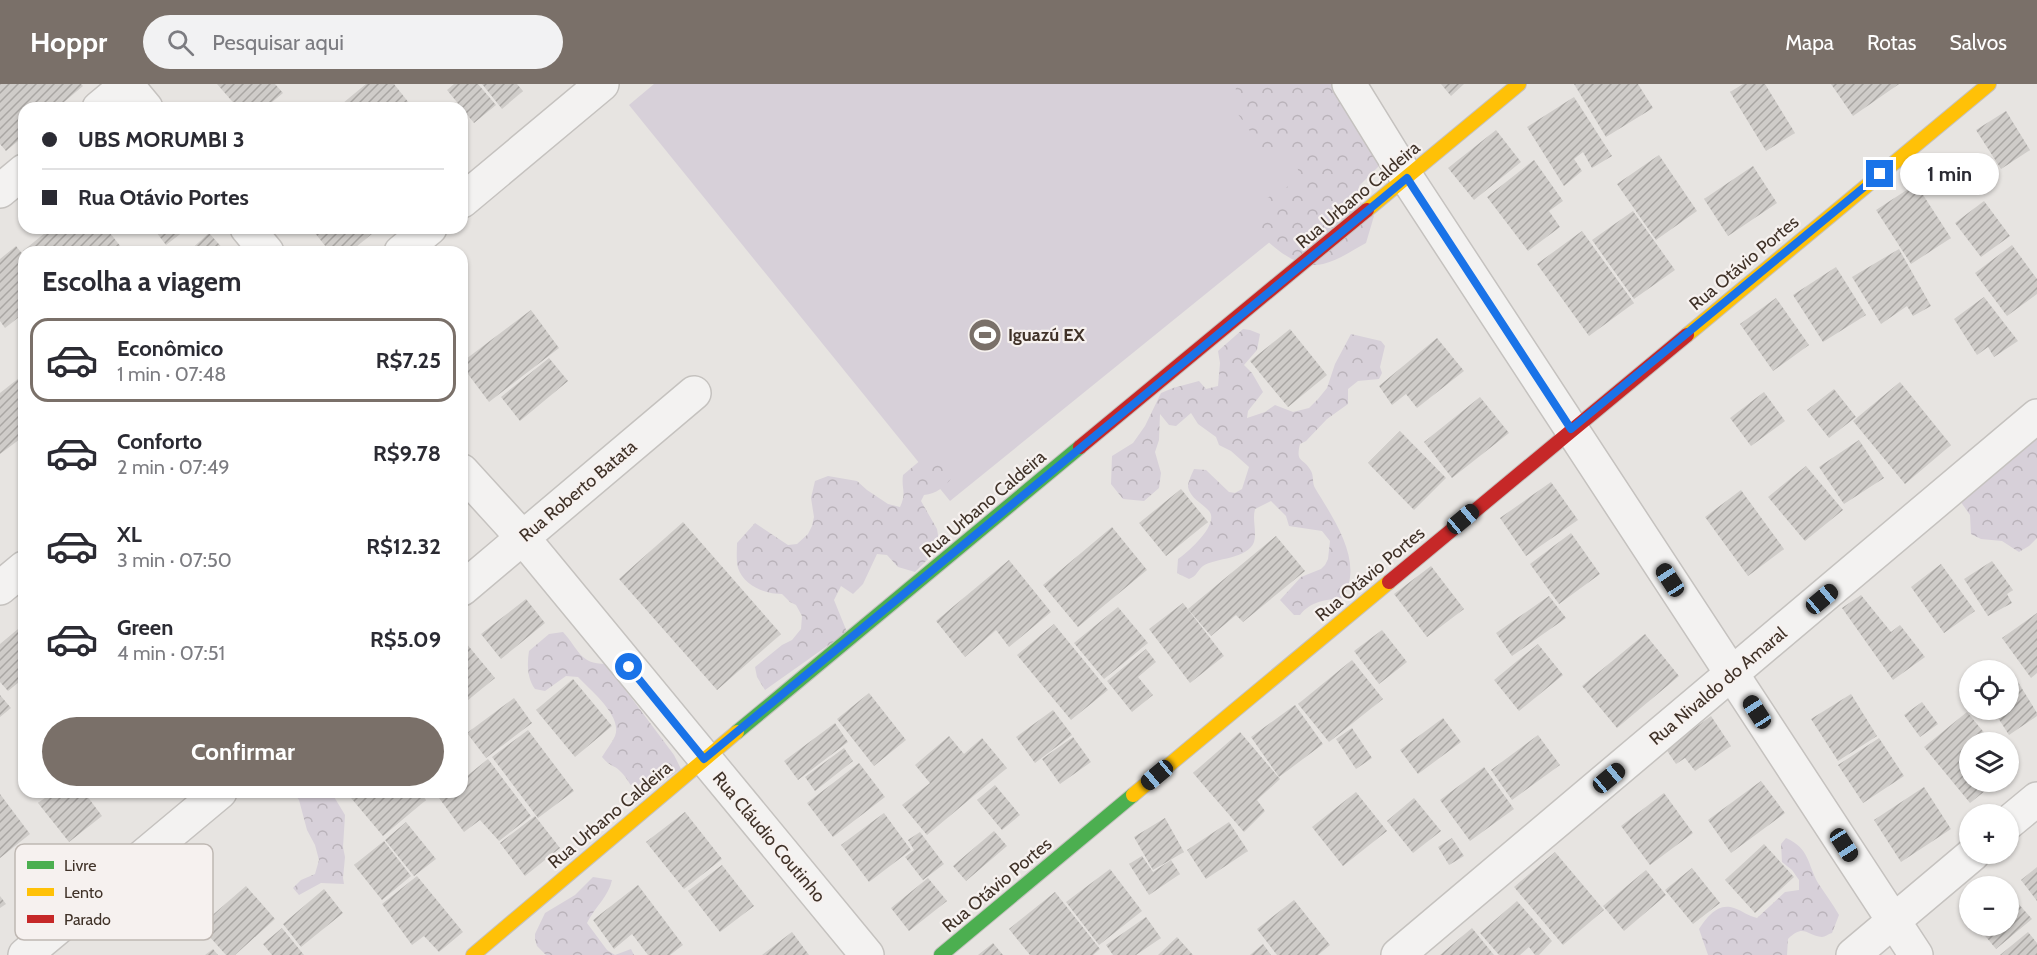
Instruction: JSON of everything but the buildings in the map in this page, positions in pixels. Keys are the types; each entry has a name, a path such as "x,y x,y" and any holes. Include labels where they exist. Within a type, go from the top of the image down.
{"street":[{"path":"468,196 602,84"},
{"path":"1350,84 1407,178 1916,955"},
{"name":"Rua Urbano Caldeira","path":"474,955 704,759 1519,84"},
{"name":"Rua Otávio Portes","path":"941,955 1571,429 1989,84"},
{"path":"110,102 132,90"},
{"path":"0,191 18,176"},
{"path":"252,234 262,246"},
{"path":"408,246 423,234"},
{"name":"Rua Roberto Batata","path":"468,584 694,393"},
{"name":"Rua Nivaldo do Amaral","path":"1398,955 2037,416"},
{"name":"Rua Cláudio Coutinho","path":"468,477 524,538 867,955"},
{"path":"0,588 18,573"},
{"path":"158,844 213,798"},
{"path":"2019,814 2037,799"},
{"path":"1853,955 1961,864"},
{"path":"25,955 43,940"}],"green space":[{"name":"Iguazú EX","path":"654,84 1305,84 1360,169 950,501 629,105"},
{"path":"1236,84 1339,84 1381,164 1359,186 1359,201 1374,216 1366,243 1334,260 1314,265 1289,257 1261,235 1261,213 1267,198 1287,187 1299,173 1293,153 1262,148 1235,110"},
{"path":"1243,329 1260,334 1257,350 1244,365 1252,373 1263,392 1248,411 1247,418 1265,412 1275,405 1293,412 1309,408 1327,388 1335,364 1351,334 1381,341 1385,346 1380,367 1382,373 1379,379 1358,381 1348,389 1348,404 1327,419 1306,441 1300,444 1299,458 1311,471 1315,488 1338,527 1349,556 1350,571 1348,585 1342,598 1314,604 1300,615 1294,615 1280,600 1301,577 1325,565 1330,541 1322,531 1289,526 1286,516 1271,501 1255,509 1255,534 1251,548 1238,555 1208,563 1189,579 1177,573 1178,559 1207,530 1211,517 1209,511 1189,491 1189,480 1194,469 1206,470 1229,492 1235,493 1242,489 1249,467 1231,451 1219,445 1216,437 1198,424 1191,413 1176,426 1169,425 1160,414 1159,440 1155,452 1161,473 1159,488 1144,501 1123,499 1111,484 1112,456 1133,443 1145,426 1161,393 1199,381 1206,389 1218,386 1220,363 1218,351"},
{"path":"2037,436 2037,538 2019,552 2002,541 1981,539 1971,534 1970,515 1958,498"},
{"path":"922,459 936,459 949,466 953,477 937,491 924,495 921,501 937,529 940,547 915,572 898,567 887,555 877,554 863,584 853,594 841,586 834,600 847,632 765,690 757,677 755,667 782,645 792,640 801,629 802,616 796,605 782,594 762,591 745,580 737,565 737,543 755,523 788,545 797,544 808,534 812,526 814,517 811,498 815,481 828,476 857,481 888,504 900,507 903,475"},
{"path":"563,632 585,658 606,664 674,755 681,769 647,792 637,790 619,770 602,757 615,736 614,720 604,704 578,677 566,676 545,691 535,689 528,671 529,651 549,634"},
{"path":"298,798 335,798 345,815 344,884 321,883 299,895 293,888 301,880 315,874 319,860 315,845 307,830"},
{"path":"1786,838 1804,852 1818,883 1839,915 1832,933 1822,937 1802,931 1793,934 1788,939 1787,955 1708,955 1699,929 1718,909 1728,907 1737,909 1757,918 1785,892 1799,890 1799,880 1782,862 1781,844"},
{"path":"593,877 612,880 608,891 587,923 607,950 615,955 546,955 537,946 535,939 545,913 575,895"},
{"path":"631,949 634,955 615,955"}],"traffic: fast":[{"path":"737,732 1080,447"},
{"path":"941,955 1133,795"}],"traffic: slow":[{"path":"1367,210 1519,84"},
{"path":"1687,335 1989,84"},
{"path":"1133,795 1389,582"},
{"path":"473,955 737,732"}],"traffic: jam":[{"path":"1080,447 1367,210"},
{"path":"1389,582 1687,335"}],"place":[{"name":"Iguazú EX","path":"985,335"}],"route":[{"path":"629,667 704,759 1407,178 1571,429 1880,174"}]}
